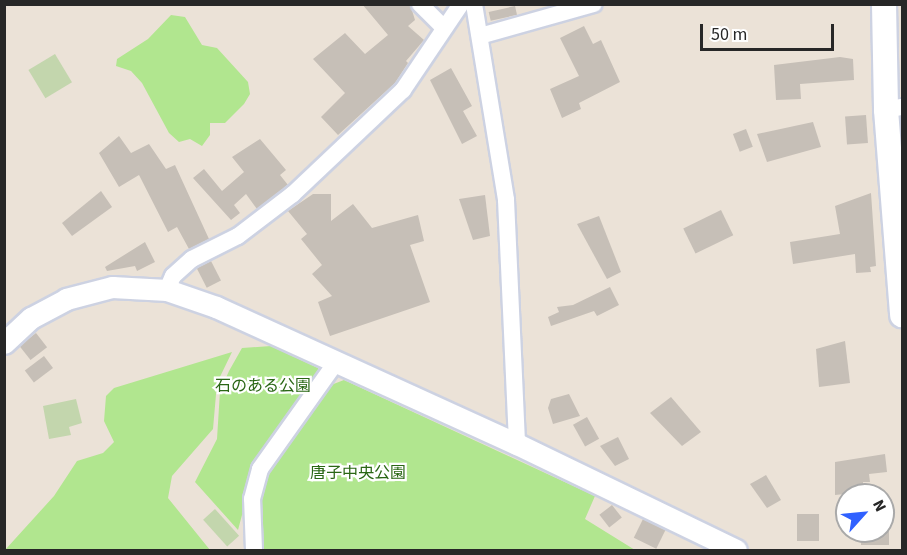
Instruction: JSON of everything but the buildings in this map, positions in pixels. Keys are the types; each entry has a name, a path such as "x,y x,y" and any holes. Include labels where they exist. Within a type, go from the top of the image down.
{"main road":[{"path":"884,4 894,109 903,315"}],"street":[{"path":"420,4 444,28"},
{"path":"167,290 173,276 192,259 238,236 293,195 403,90 461,4"},
{"path":"474,4 509,235 517,444"},
{"path":"480,36 594,4"},
{"path":"4,342 31,318 66,299 112,287 167,290 216,307 335,364 517,444 736,550"},
{"path":"254,550 252,499 260,469 335,364"}],"green space":[{"path":"171,15 185,17 202,45 217,48 248,82 250,94 244,104 225,123 210,123 210,135 202,146 190,139 179,142 169,133 142,83 131,71 116,66 117,59 148,39"},
{"path":"55,54 72,82 45,98 28,70"},
{"name":"石のある公園","path":"271,346 318,368 320,375 265,447 255,466 238,530 195,482 217,439 220,391 229,371 242,348"},
{"path":"232,352 217,383 213,429 172,476 168,498 210,550 5,550 54,496 77,461 103,453 114,442 104,421 106,396 114,388"},
{"name":"唐子中央公園","path":"344,380 595,496 585,519 635,550 261,550 259,492 268,468 331,385"},
{"path":"76,399 82,423 69,427 71,435 49,439 43,406"},
{"path":"215,509 239,536 227,546 203,520"}]}
